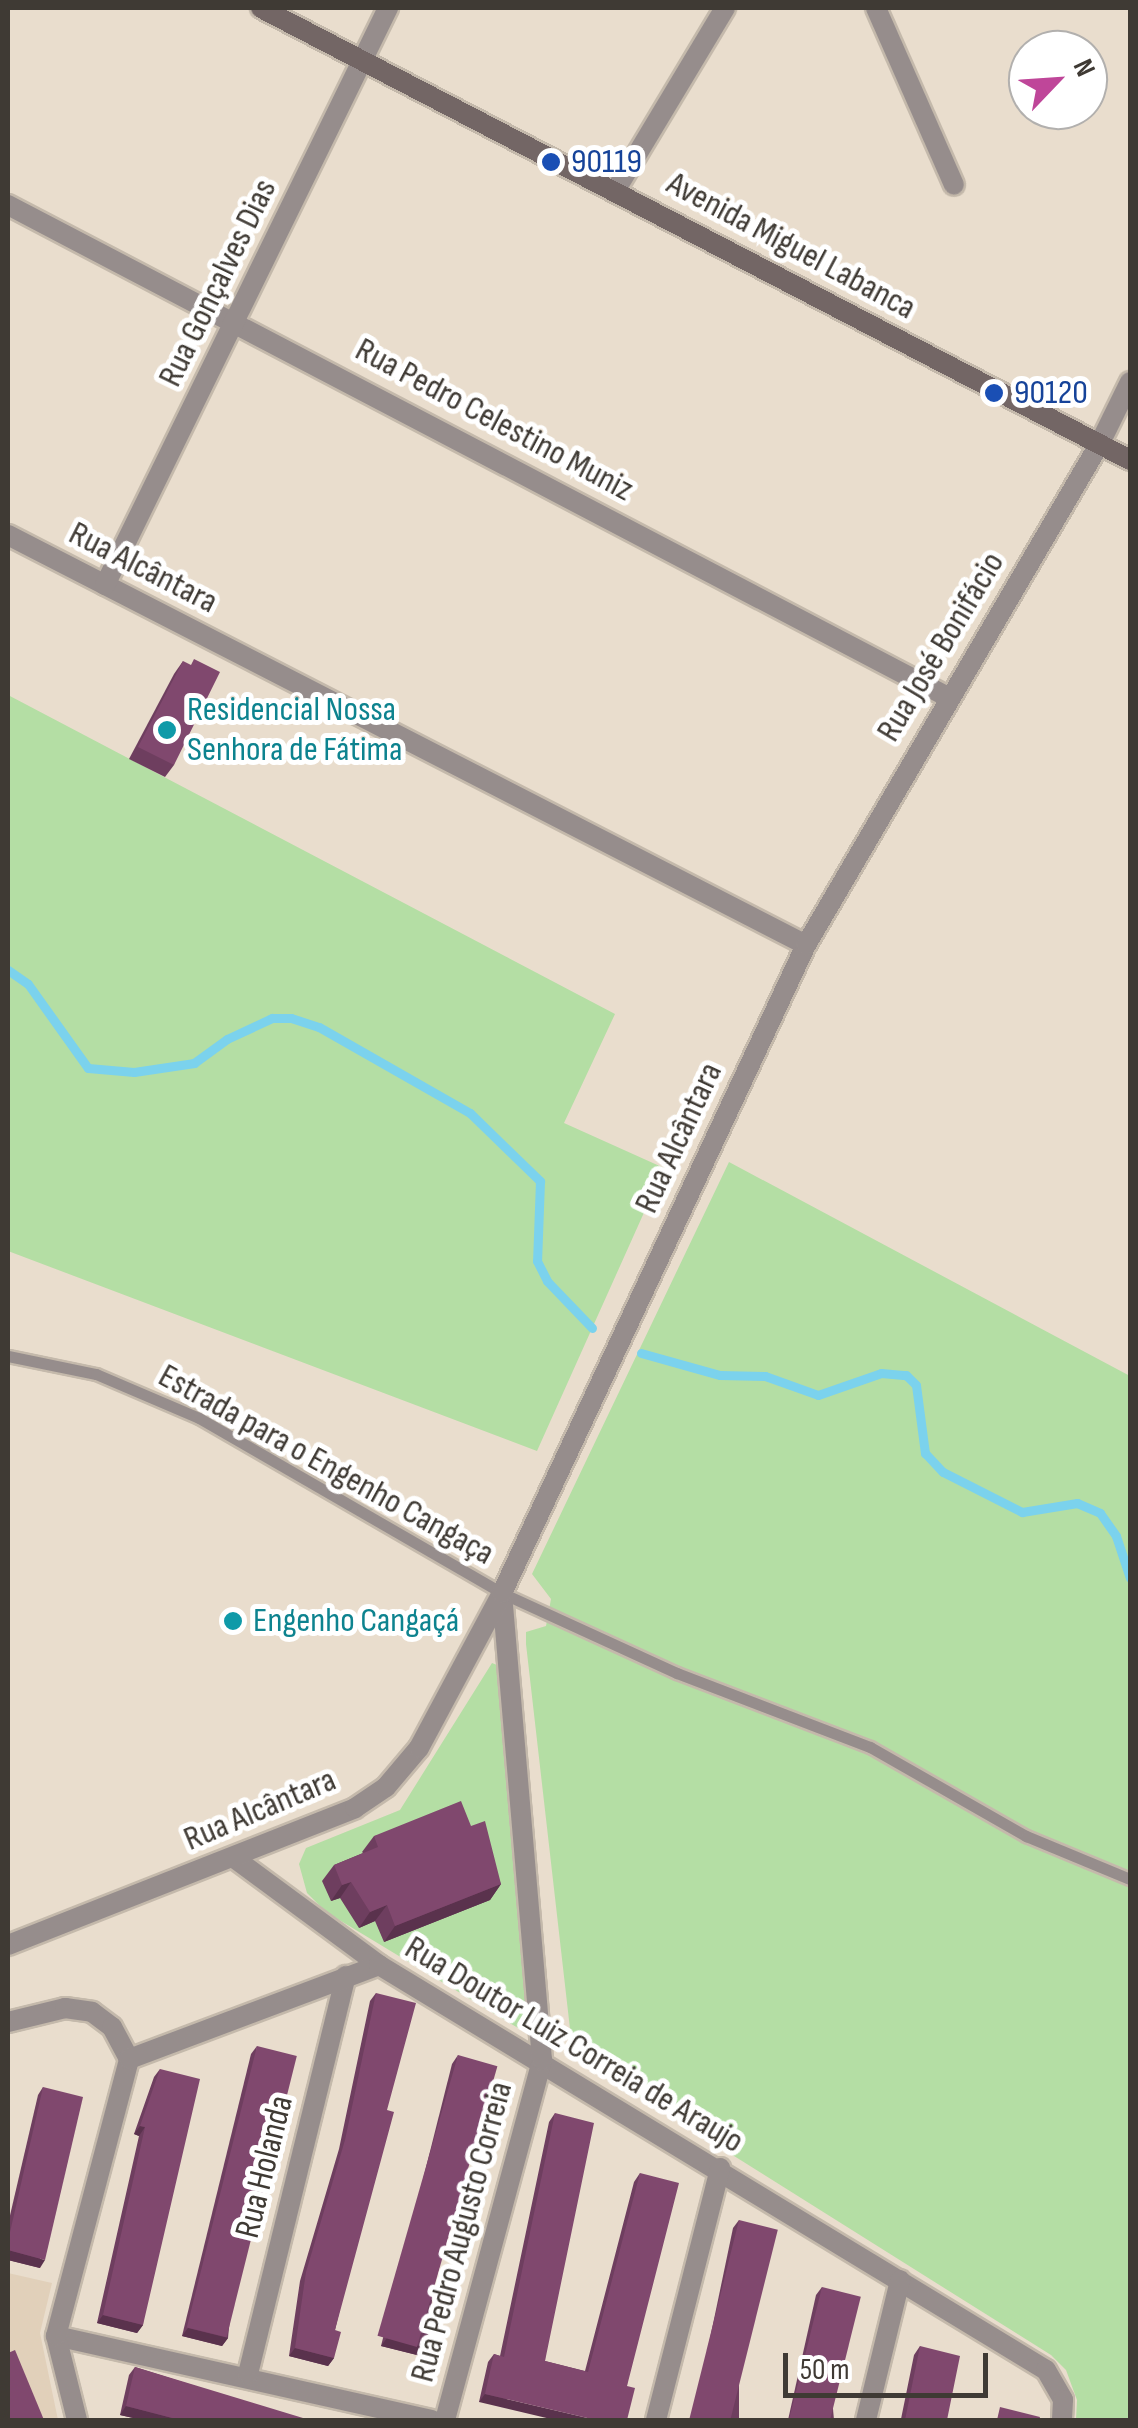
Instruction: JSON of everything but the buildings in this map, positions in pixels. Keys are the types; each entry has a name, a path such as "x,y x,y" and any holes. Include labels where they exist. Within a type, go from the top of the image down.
{"main road":[{"name":"Avenida Miguel Labanca","path":"261,8 1130,460"}],"street":[{"name":"Rua Gonçalves Dias","path":"105,585 238,321 388,8"},
{"path":"615,191 725,8"},
{"path":"876,8 954,185"},
{"name":"Rua Pedro Celestino Muniz","path":"8,204 948,696"},
{"name":"Rua José Bonifácio","path":"806,945 948,696 1100,444 1130,382"},
{"name":"Rua Alcântara","path":"8,535 806,945 502,1594 419,1748 386,1787 355,1808 8,1945"},
{"name":"Rua Pedro Augusto Correia","path":"445,2420 542,2060 502,1594"},
{"path":"234,1858 379,1965"},
{"name":"Rua Doutor Luiz Correia de Araujo","path":"129,2060 379,1965 720,2168 1046,2370 1063,2400 1062,2420"},
{"name":"Rua Holanda","path":"248,2374 346,1976"},
{"path":"8,2022 65,2008 92,2012 112,2027 129,2060 56,2336 77,2420"},
{"path":"656,2420 720,2168"},
{"path":"866,2420 900,2280"},
{"path":"56,2336 248,2374 432,2420"}],"lane":[{"name":"Estrada para o Engenho Cangaça","path":"8,1356 96,1374 198,1418 502,1594 677,1673 870,1748 1026,1836 1130,1878"}],"shaded area":[{"path":"8,2273 52,2283 40,2333 58,2420 8,2420"}],"green space":[{"path":"8,695 615,1014 564,1123 664,1168 537,1451 8,1251"},
{"path":"729,1162 1130,1376 1130,2420 1076,2420 1077,2400 1066,2370 1051,2355 573,2055 526,1644 526,1632 546,1626 551,1599 532,1574"},
{"path":"492,1663 497,1665 533,2037 326,1912 307,1893 299,1864 306,1848 400,1810"}],"waterway":[{"path":"8,970 28,984 88,1068 134,1072 194,1063 227,1039 272,1018 291,1018 319,1027 470,1113 540,1181 537,1261 547,1281 592,1328"},
{"path":"641,1353 720,1375 765,1376 818,1395 881,1373 906,1375 916,1385 925,1453 943,1472 1022,1512 1077,1503 1100,1513 1116,1536 1130,1578"}],"place":[{"name":"90119","path":"551,162"},
{"name":"90120","path":"994,393"},
{"name":"Residencial Nossa Senhora de Fátima","path":"167,730"},
{"name":"Engenho Cangaçá","path":"233,1621"}]}
